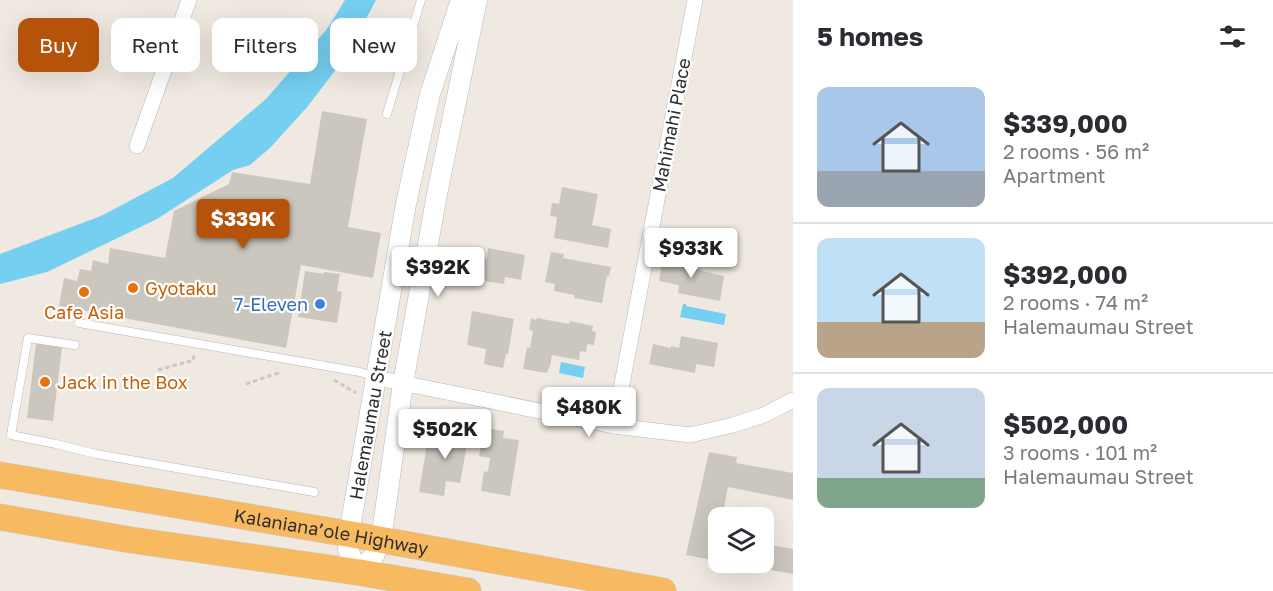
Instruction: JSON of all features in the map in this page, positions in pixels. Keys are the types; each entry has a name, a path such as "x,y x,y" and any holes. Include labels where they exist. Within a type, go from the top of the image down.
{"highway":[{"name":"Kalaniana’ole Highway","path":"0,475 349,534 663,591"},
{"name":"Kalaniana’ole Highway","path":"0,517 131,540 357,572 468,591"}],"street":[{"path":"137,146 189,0"},
{"name":"Halemaumau Street","path":"460,0 430,94 406,204 349,534 348,549 357,572 374,556 381,540 404,384 437,194 477,0"},
{"name":"Mahimahi Place","path":"614,426 695,0"},
{"path":"424,121 451,126"},
{"path":"377,378 614,426 690,435 764,415 793,399"}],"lane":[{"path":"387,114 421,0"},
{"path":"79,323 360,372 377,378"},
{"path":"75,345 28,338 11,435 96,454 314,492"}],"path":[{"path":"158,370 194,360 192,324"}],"water":[{"path":"345,0 376,0 367,18 334,18"},
{"path":"330,24 330,72 334,72 308,106 270,148 250,165 233,170 157,219 47,272 0,284 0,254 101,216 173,178 266,99 290,72 318,72 318,39"},
{"path":"683,304 726,314 724,325 680,317"},
{"path":"561,362 585,367 583,378 559,373"}],"building":[{"path":"322,111 367,119 348,227 381,233 373,278 301,265 286,348 59,306 64,278 77,281 80,269 91,271 93,260 108,264 110,248 165,258 174,211 229,184 232,172 310,184"},
{"path":"562,187 598,194 592,225 611,229 608,248 554,238 557,217 550,216 552,203 559,204"},
{"path":"488,248 525,255 521,280 505,277 504,284 457,277 461,256 487,259"},
{"path":"551,252 564,254 563,258 611,267 602,303 574,298 574,295 554,291 555,284 545,282"},
{"path":"663,257 693,262 692,268 724,276 720,301 678,293 679,285 659,281"},
{"name":"7-Eleven","path":"305,271 340,274 337,291 342,292 337,323 298,317"},
{"path":"472,311 514,319 508,354 506,354 503,368 484,364 486,349 467,345"},
{"path":"531,318 569,324 570,321 593,326 592,331 596,332 594,345 587,344 586,352 580,351 579,360 552,355 547,373 523,369 533,331 529,330"},
{"path":"681,336 718,343 714,367 696,364 695,373 649,364 653,344 679,348"},
{"name":"Jack in the Box","path":"36,343 62,347 53,421 27,418"},
{"path":"452,420 471,423 460,483 446,481 444,496 419,492 428,439 448,443"},
{"path":"484,428 504,431 503,438 519,440 510,496 481,491 484,471 488,472 490,458 479,456"},
{"path":"709,452 737,457 736,463 793,473 793,500 728,487 724,507 708,507 708,559 686,555"},
{"path":"774,546 793,549 793,574 774,571"}],"place":[{"name":"Gyotaku","path":"133,288"},
{"name":"Cafe Asia","path":"84,292"},
{"name":"7-Eleven","path":"320,304"},
{"name":"Jack in the Box","path":"45,382"}]}
